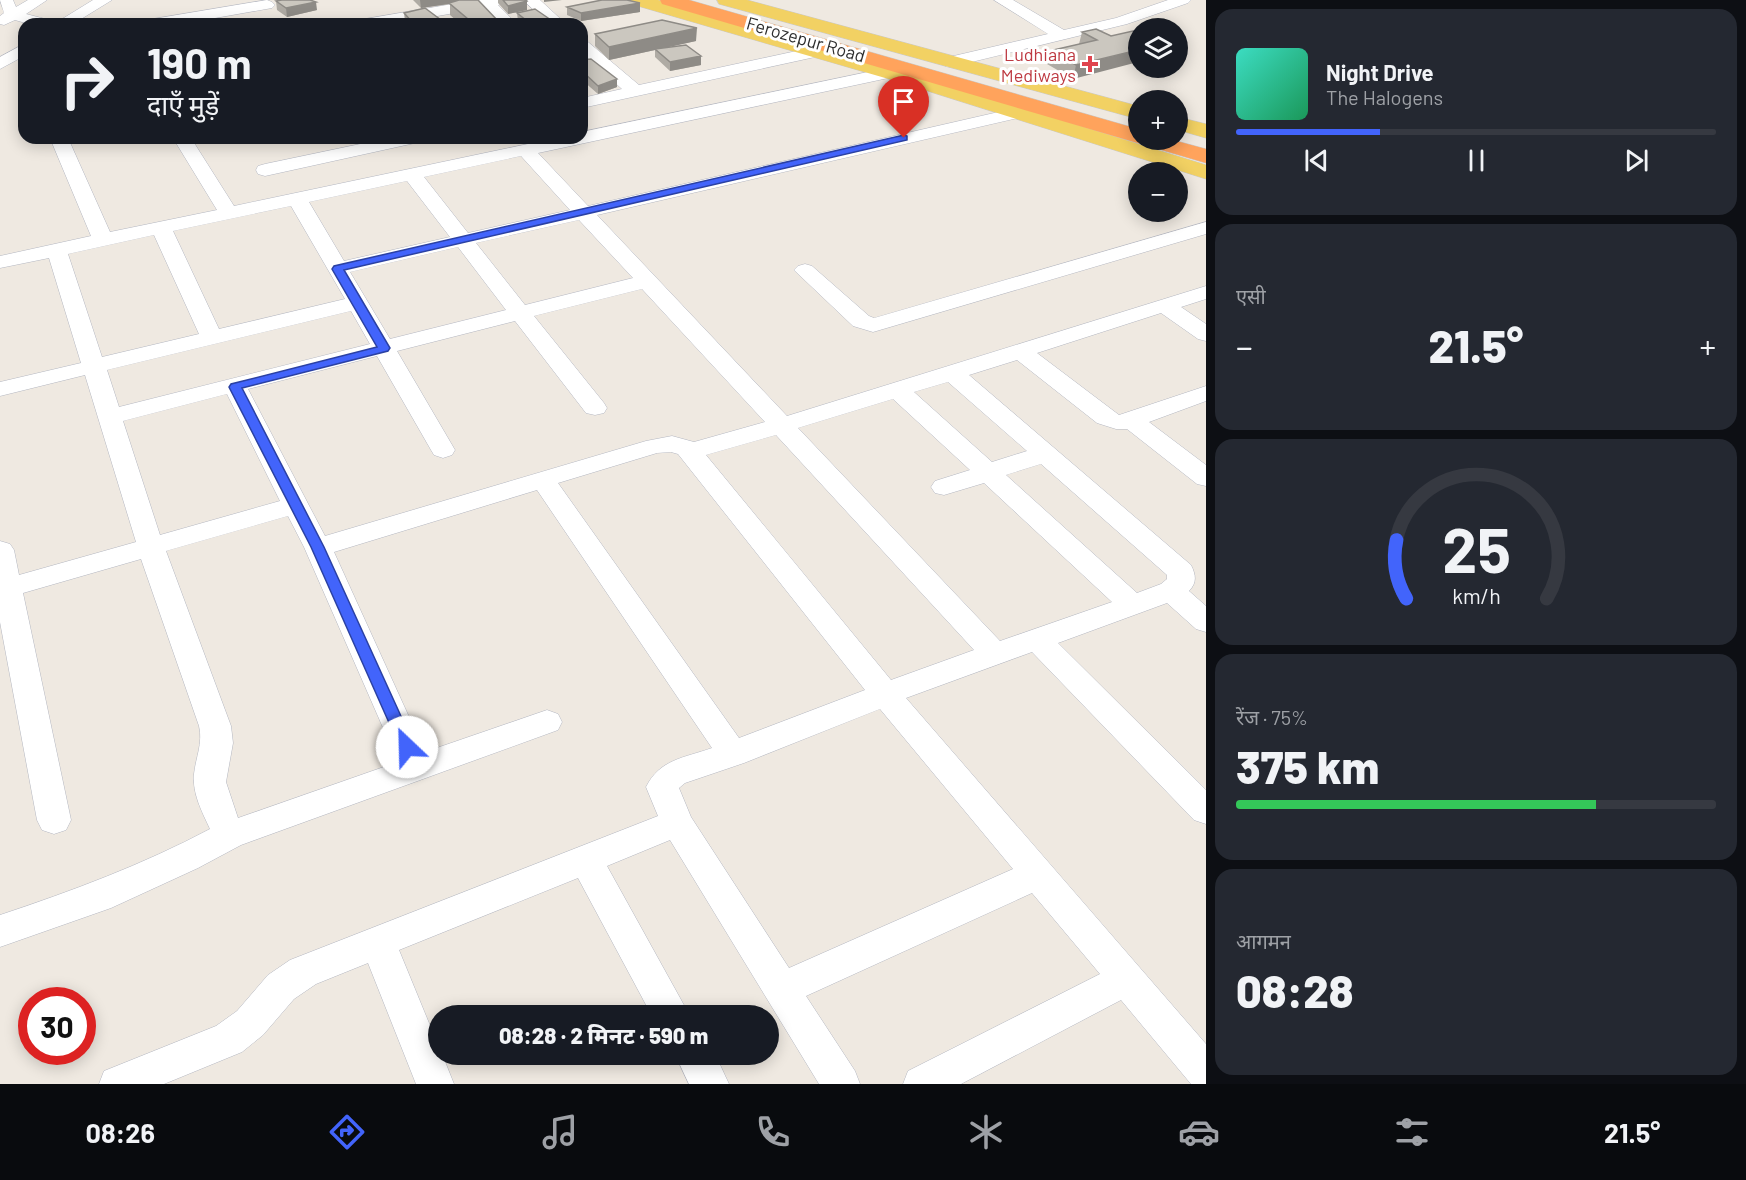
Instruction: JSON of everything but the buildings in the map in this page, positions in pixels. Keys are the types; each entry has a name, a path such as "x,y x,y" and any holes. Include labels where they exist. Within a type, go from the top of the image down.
{"highway":[{"name":"Ferozepur Road","path":"669,0 1127,125"},
{"name":"Ferozepur Road","path":"699,0 1127,125"},
{"path":"1188,137 1206,142"},
{"path":"1185,150 1206,156"}],"main road":[{"path":"638,0 1016,113 1127,125"},
{"path":"726,0 951,62 1127,125 1206,172"},
{"path":"1188,127 1206,132"}],"street":[{"path":"6,0 6,18 39,0"},
{"path":"72,18 104,0"},
{"path":"176,18 179,14 206,0"},
{"path":"249,0 267,5"},
{"path":"531,0 551,18"},
{"path":"1002,0 1063,36"},
{"path":"951,62 980,53 1121,21 1183,0"},
{"path":"409,18 494,1 505,18"},
{"path":"195,18 285,3"},
{"path":"438,11 445,18"},
{"path":"588,102 815,52"},
{"path":"0,64 18,55"},
{"path":"590,61 636,92"},
{"path":"588,137 887,73"},
{"path":"338,269 1016,113"},
{"path":"62,144 103,240"},
{"path":"186,144 229,213"},
{"path":"265,170 312,160 364,144"},
{"path":"368,144 403,176 464,241 595,408"},
{"path":"0,262 553,144"},
{"path":"525,150 996,655"},
{"path":"312,160 335,191"},
{"path":"297,199 443,450"},
{"path":"161,228 212,339"},
{"path":"805,270 861,321 873,324 1206,228"},
{"path":"57,250 150,547 218,737 218,749 210,773 210,784 229,835"},
{"path":"108,417 235,387 647,281"},
{"path":"318,547 665,444 687,449 710,447 1206,292"},
{"path":"0,389 357,303"},
{"path":"1163,305 1206,334"},
{"path":"1020,351 1106,418 1116,422 1131,420 1206,393"},
{"path":"841,1084 677,823 662,788 665,781 674,774 733,754 885,694 1171,591 1181,583 1180,572 952,373"},
{"path":"235,387 318,547 416,767"},
{"path":"898,390 1133,605"},
{"path":"1131,420 1206,477"},
{"path":"687,449 885,694 1206,1073"},
{"path":"944,487 1044,453"},
{"path":"542,480 733,754"},
{"path":"4,589 295,505"},
{"path":"0,550 4,589 54,820"},
{"path":"1171,591 1206,622"},
{"path":"1038,640 1206,811"},
{"path":"0,932 99,897 186,858 229,835 547,722"},
{"path":"118,1084 230,1039 250,1023 292,978 377,941 677,823"},
{"path":"586,860 666,1005"},
{"path":"782,989 1038,874"},
{"path":"377,941 435,1084"},
{"path":"922,1084 1127,980"},
{"path":"700,1065 710,1084"}],"place":[{"name":"Ludhiana Mediways","path":"1090,64"}],"route":[{"path":"407,747 318,547 235,387 384,348 338,269 904,138"}]}
